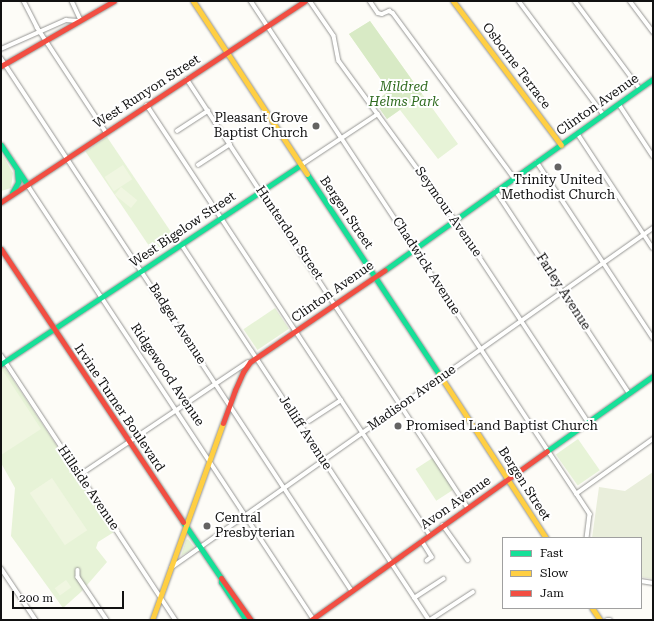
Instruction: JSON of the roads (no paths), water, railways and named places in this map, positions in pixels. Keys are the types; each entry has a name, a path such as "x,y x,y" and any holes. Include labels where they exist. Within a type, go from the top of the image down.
{"main road":[{"path":"3,65 114,1"},
{"name":"Bergen Street","path":"193,1 545,537"},
{"name":"West Runyon Street","path":"1,202 305,1"},
{"name":"Osborne Terrace","path":"454,1 561,145"},
{"name":"Clinton Avenue","path":"152,620 230,404 243,372 256,357 297,332 578,134 653,79"},
{"name":"Ridgewood Avenue","path":"1,144 27,184"},
{"name":"West Bigelow Street","path":"3,363 302,165"},
{"path":"10,195 18,182 17,168"},
{"name":"Irvine Turner Boulevard","path":"1,249 128,442 251,620"},
{"name":"Avon Avenue","path":"312,619 653,376"},
{"name":"Irvine Turner Boulevard","path":"221,578 221,582 246,620"},
{"path":"593,609 600,620"}],"street":[{"path":"24,1 40,32 106,132"},
{"path":"1,49 66,20 80,20 72,1"},
{"name":"Chadwick Avenue","path":"251,1 590,514 587,536"},
{"name":"Seymour Avenue","path":"310,1 334,36 339,61 455,220 589,423"},
{"path":"370,1 378,13 382,14 389,11 393,13 514,178"},
{"path":"519,1 604,115"},
{"path":"575,1 640,89"},
{"path":"630,1 653,32"},
{"name":"Badger Avenue","path":"1,58 3,65 142,271 352,591"},
{"name":"Hunterdon Street","path":"187,78 468,508"},
{"path":"619,104 653,156"},
{"path":"147,105 430,535"},
{"path":"177,131 208,111"},
{"name":"West Bigelow Street","path":"302,165 378,114"},
{"path":"578,134 653,248"},
{"path":"198,165 230,144"},
{"path":"537,162 653,338"},
{"name":"Ridgewood Avenue","path":"27,184 247,516 312,619"},
{"name":"Farley Avenue","path":"496,191 629,394"},
{"name":"Madison Avenue","path":"171,568 247,516 653,228"},
{"name":"Jelliff Avenue","path":"182,245 323,461 430,620"},
{"name":"Hillside Avenue","path":"1,355 3,363 80,475 176,620"},
{"path":"80,475 256,357"},
{"path":"309,421 340,400"},
{"path":"576,494 653,439"},
{"path":"444,525 468,560"},
{"path":"422,541 432,557 427,561"},
{"path":"1,568 36,620"},
{"path":"78,570 78,577 106,620"},
{"path":"414,598 443,579"},
{"path":"642,581 653,583"},
{"path":"430,620 473,592"}],"place":[{"name":"Pleasant Grove Baptist Church","path":"316,126"},
{"name":"Trinity United Methodist Church","path":"558,167"},
{"name":"Promised Land Baptist Church","path":"398,426"},
{"name":"Central Presbyterian","path":"207,526"}],"park label":[{"name":"Mildred Helms Park","path":"404,96"}]}
